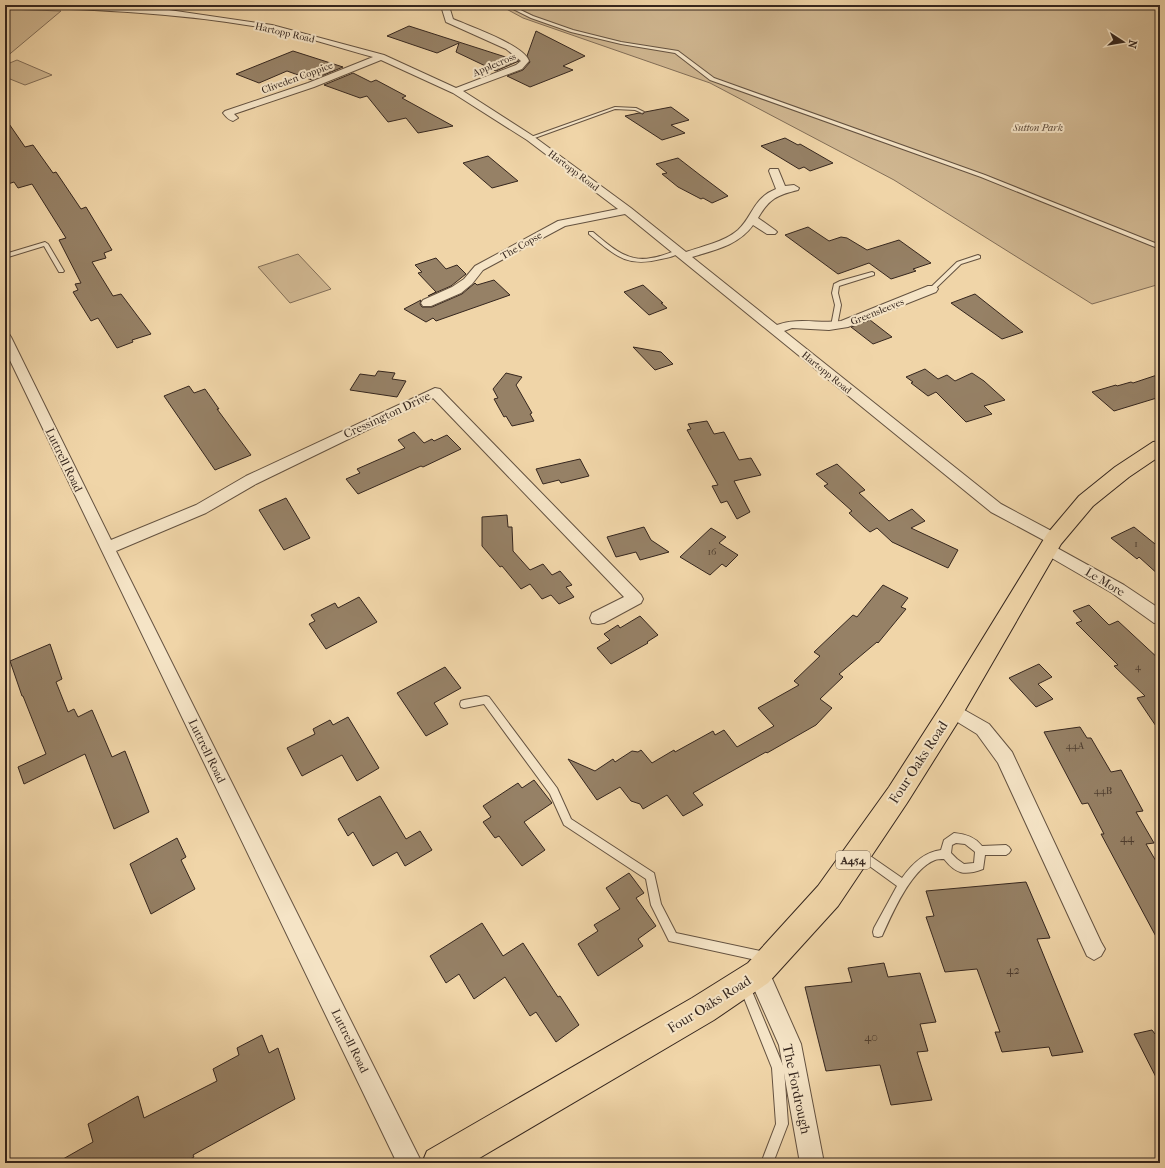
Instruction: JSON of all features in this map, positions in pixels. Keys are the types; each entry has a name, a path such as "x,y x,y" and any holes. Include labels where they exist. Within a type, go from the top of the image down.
{"main road":[{"name":"Four Oaks Road","path":"439,1163 758,972 828,896 898,795 952,710 1051,544 1086,501 1122,472 1160,447"}],"street":[{"name":"Hartopp Road","path":"5,5 98,6 170,12 272,27 380,57 456,91 530,138 627,210 996,508 1051,544"},
{"name":"Applecross","path":"436,5 446,8 449,20 508,47 524,58 525,61 519,67 456,91"},
{"name":"Cliveden Coppice","path":"233,118 228,113 311,85 380,57"},
{"path":"774,171 781,189"},
{"path":"681,254 734,238 740,234 752,219 760,204 766,198 781,189 794,188"},
{"name":"The Copse","path":"427,303 459,289 470,281 479,268 562,223 627,210"},
{"path":"752,219 772,232"},
{"name":"Greensleeves","path":"774,330 791,324 834,326 852,322 885,307 932,290"},
{"name":"Luttrell Road","path":"5,337 107,548 410,1163"},
{"name":"Cressington Drive","path":"107,548 201,509 250,480 435,392 635,599 598,618"},
{"name":"Le More","path":"1051,544 1160,618"},
{"name":"Four Oaks Road","path":"952,710 983,729 1005,758 1094,949"},
{"name":"The Fordrough","path":"758,972 790,1044 812,1163"}],"lane":[{"path":"507,5 532,18 572,31 621,43 676,52 712,79 983,176 1160,247"},
{"path":"530,138 615,108 636,109 642,112"},
{"path":"591,233 621,257 628,260 643,262 653,261 681,254"},
{"path":"5,256 46,244 61,271"},
{"path":"932,290 959,263 978,257"},
{"path":"834,326 838,305 835,293 836,285 838,283 872,274"},
{"path":"464,704 486,700 554,792 567,822 650,876 656,905 673,937 758,972 778,1068 782,1124 767,1163"},
{"path":"954,838 966,838 976,844 980,851 979,866 967,870 956,866 946,854 947,843 954,838"},
{"path":"980,851 1006,850"},
{"path":"858,853 904,885"},
{"path":"878,932 913,871 931,857 946,854"}],"green space":[{"name":"Sutton Park","path":"499,5 1160,5 1160,284 1092,304 894,180 710,83 523,18"},
{"path":"6,9 61,11 5,58"},
{"path":"17,60 52,75 25,85 5,77 5,65"},
{"path":"298,254 331,289 290,303 258,267"}],"building":[{"path":"409,26 519,61 496,71 456,52 459,43 437,53 387,36"},
{"path":"536,31 585,56 563,66 573,70 530,87 507,76 523,70 530,62 527,56"},
{"path":"293,51 343,67 312,80 287,71 259,83 236,74"},
{"path":"353,73 371,82 376,80 406,96 402,98 453,126 418,133 406,118 388,122 367,96 360,98 324,85"},
{"path":"671,107 689,120 671,125 685,133 662,140 625,116 639,113 643,114 645,112"},
{"path":"5,118 25,147 33,145 53,173 56,172 81,209 86,207 112,250 104,253 106,258 92,262 113,296 121,294 151,334 132,340 133,342 117,348 98,318 91,321 73,292 78,290 75,284 81,283 59,240 66,238 32,184 18,188 14,182 5,185"},
{"path":"785,138 798,145 800,144 833,163 810,171 804,167 799,169 761,146"},
{"path":"488,156 518,181 492,188 463,163"},
{"path":"678,158 728,196 712,203 678,187 662,174 667,173 656,164"},
{"path":"808,227 829,241 841,237 847,238 867,250 899,240 931,263 913,269 916,271 891,279 869,263 838,274 785,235"},
{"path":"436,258 446,269 457,265 466,274 451,286 428,296 436,292 418,273 422,272 415,265"},
{"path":"494,280 510,295 436,321 433,318 426,322 404,309 421,300 420,304 422,307 432,307 462,294 475,283 477,285"},
{"path":"643,285 667,308 649,315 624,292"},
{"path":"975,294 1023,332 1002,339 951,303"},
{"path":"870,320 892,337 873,344 851,327"},
{"path":"633,347 661,352 673,364 655,370"},
{"path":"925,369 938,379 947,375 955,381 972,373 984,381 1005,400 984,406 992,414 966,422 936,392 928,396 911,383 913,382 906,377"},
{"path":"378,371 395,373 392,379 406,381 397,397 350,390 360,374 375,376"},
{"path":"506,373 522,377 516,385 532,413 530,414 534,421 512,426 506,416 504,417 494,399 498,398 493,389"},
{"path":"1160,374 1160,397 1114,411 1092,392 1116,385 1131,382 1133,383"},
{"path":"189,386 194,393 205,389 219,409 217,409 251,455 215,470 164,396"},
{"path":"707,421 714,434 724,432 739,460 751,458 761,475 734,481 750,512 737,519 727,501 721,503 712,486 718,485 687,430 691,429 688,424"},
{"path":"414,432 424,443 432,439 434,441 447,435 461,449 423,467 421,466 358,494 346,479 360,473 357,469 405,448 398,440"},
{"path":"580,459 589,476 561,483 559,480 543,484 536,469"},
{"path":"837,464 865,490 859,493 889,521 912,509 925,521 911,528 958,550 948,568 892,542 877,528 870,532 849,513 852,511 824,486 828,484 816,474"},
{"path":"286,498 310,538 284,550 259,510"},
{"path":"507,515 508,527 512,527 513,551 530,570 543,564 552,575 560,571 572,585 566,587 574,597 559,604 551,595 542,599 530,584 521,589 502,566 500,567 482,546 482,517"},
{"path":"644,527 651,540 669,552 640,560 636,552 616,557 607,537"},
{"path":"1134,527 1160,548 1160,576 1139,557 1137,559 1111,538"},
{"path":"711,528 726,537 719,543 738,555 726,567 722,564 710,575 680,557"},
{"path":"883,585 908,598 901,607 906,609 878,643 877,642 839,674 843,677 820,699 832,708 816,725 693,793 703,805 683,816 667,795 643,809 640,804 631,801 620,787 597,800 568,759 595,771 613,759 615,762 632,751 638,752 641,750 652,763 674,750 675,752 713,731 715,735 724,730 737,747 774,726 758,708 799,685 794,681 820,656 814,652 853,615 857,617"},
{"path":"359,597 377,622 326,649 309,624 315,621 311,615 335,603 338,608"},
{"path":"1089,605 1109,625 1118,621 1160,660 1160,732 1137,698 1145,696 1114,666 1118,665 1076,623 1082,621 1073,611"},
{"path":"640,616 658,635 647,642 648,643 611,664 597,648 610,640 604,634 618,625 620,628"},
{"path":"50,644 62,679 56,682 68,712 74,709 78,717 92,710 112,757 125,751 149,812 114,829 85,754 24,784 18,767 46,754 22,696 10,661"},
{"path":"1039,664 1052,677 1038,684 1053,699 1036,707 1009,678"},
{"path":"445,667 461,688 434,703 448,724 426,736 397,693"},
{"path":"348,717 379,768 357,781 342,755 302,776 287,748 315,734 313,729 330,720 333,725"},
{"path":"1080,727 1087,738 1091,738 1111,772 1121,770 1143,811 1136,812 1154,843 1146,844 1160,868 1160,944 1101,834 1104,834 1088,803 1082,804 1044,732"},
{"path":"534,780 552,803 524,822 545,850 522,866 499,836 495,838 483,822 491,817 483,806 518,783 522,788"},
{"path":"380,796 406,839 420,831 432,850 405,866 397,852 373,866 353,832 348,836 338,819"},
{"path":"177,838 186,857 181,860 195,889 151,914 130,864"},
{"path":"629,873 644,893 636,898 656,926 638,939 643,946 598,976 578,944 598,931 594,925 620,909 606,888"},
{"path":"1026,882 1050,938 1037,939 1083,1052 1052,1056 1049,1047 1002,1052 995,1032 1000,1032 977,969 945,972 926,917 934,916 926,891"},
{"path":"482,923 503,956 523,943 558,997 560,996 579,1025 556,1042 536,1012 530,1016 505,977 474,999 459,974 446,983 430,956"},
{"path":"884,963 888,977 920,973 936,1022 920,1024 928,1051 917,1052 932,1100 891,1105 880,1065 826,1071 805,987 852,982 848,968"},
{"path":"1152,1030 1155,1034 1160,1033 1160,1085 1134,1034"},
{"path":"262,1035 269,1053 278,1048 295,1099 193,1155 194,1157 183,1163 56,1163 93,1142 88,1124 138,1096 144,1118 217,1081 213,1069 239,1055 237,1048"}]}
